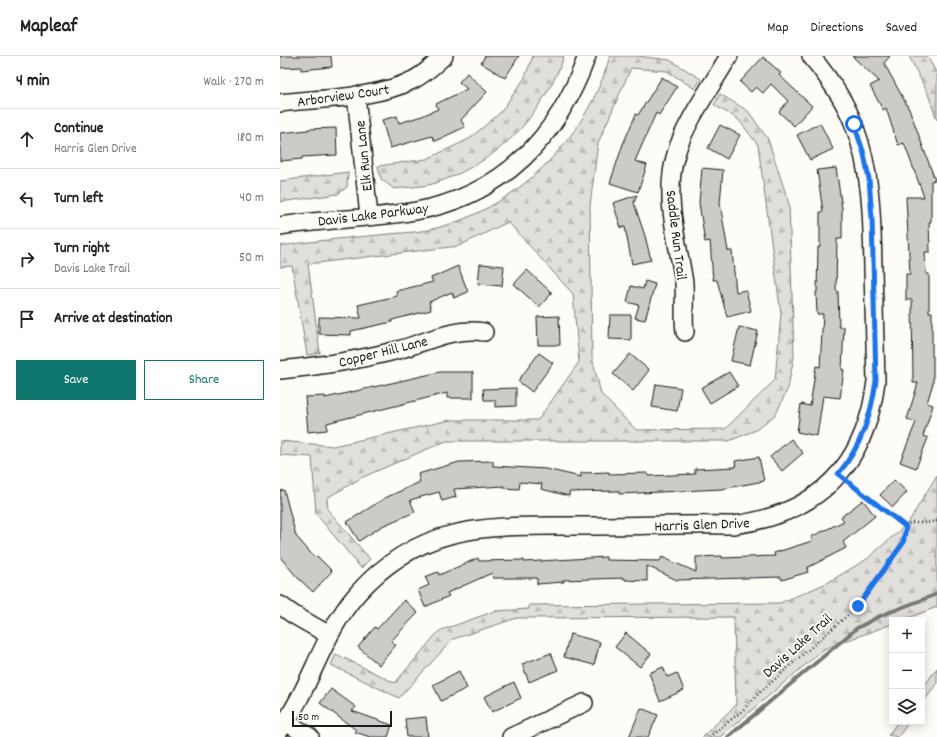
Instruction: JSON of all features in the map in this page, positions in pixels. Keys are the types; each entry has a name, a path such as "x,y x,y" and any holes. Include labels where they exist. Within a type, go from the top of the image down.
{"street":[{"name":"Arborview Court","path":"280,104 381,91 414,80 426,72 444,56"},
{"name":"Davis Lake Parkway","path":"280,226 415,211 449,202 474,192 512,168 535,147 553,126 574,89 587,56"},
{"name":"Saddle Run Trail","path":"685,332 684,286 680,253 671,209 670,184 673,166 684,134 729,56"},
{"name":"Harris Glen Drive","path":"283,726 329,635 338,619 357,594 375,576 408,552 429,542 453,533 493,527 733,525 758,522 799,506 817,494 838,474 858,446 873,404 876,381 872,218 869,179 864,154 854,124 840,96 811,56"},
{"name":"Elk Run Lane","path":"356,95 369,216"},
{"name":"Copper Hill Lane","path":"280,370 351,361 398,350 462,330 484,332"},
{"path":"280,605 294,615 329,635"},
{"path":"511,737 584,703"},
{"path":"283,726 310,737"}],"path":[{"path":"838,474 906,527 910,523 937,521"},
{"name":"Davis Lake Trail","path":"709,737 742,711 757,695 858,606 903,543 906,527"}],"green space":[{"path":"533,56 564,56 554,79 537,108 514,136 500,148 471,168 436,183 394,189 381,179 378,166 427,159 469,139 500,113 524,79"},
{"path":"610,56 637,56 670,60 701,79 695,89 667,71 631,68 598,143 590,206 592,357 601,394 636,430 725,429 775,380 781,314 758,145 738,119 714,105 720,94 748,111 768,139 789,204 794,356 788,388 776,414 756,430 729,441 446,441 363,477 327,498 328,510 370,559 361,568 316,514 312,457 280,455 280,441 333,446 450,420 538,420 579,362 573,294 508,222 459,246 308,264 320,353 307,355 292,266 280,267 280,246 428,230 459,221 489,207 517,189 542,168 565,143 584,116 599,87"},
{"path":"909,56 927,56 937,74 937,120 928,94"},
{"path":"348,172 347,187 338,194 280,202 280,181"},
{"path":"937,475 937,607 911,617 889,617 889,625 824,649 720,737 702,737 736,705 734,617 517,618 453,639 399,698 331,665 336,654 395,683 439,631 495,611 529,609 529,605 780,603 827,583 867,559 908,523"},
{"path":"937,668 937,683 925,700 925,685"},
{"path":"896,725 907,725 898,737 888,735"}],"building":[{"path":"280,56 331,56 332,67 301,70 301,67 280,68"},
{"path":"485,56 519,56 505,78 481,63"},
{"path":"852,56 890,56 884,63 910,111 935,180 931,181 931,222 929,222 930,252 925,252 926,274 929,274 929,312 932,312 933,356 933,383 927,403 933,405 923,436 928,438 916,468 900,462 916,422 907,419 918,383 913,383 912,300 906,300 906,274 910,274 906,197 924,197 904,143 898,145 886,108 883,110 870,86 879,81"},
{"path":"763,57 781,73 779,75 812,106 794,126 779,112 788,101 771,84 763,93 756,87 751,92 740,82"},
{"path":"467,73 487,92 461,120 465,127 435,141 432,136 390,148 382,120 397,116 399,123 438,109 436,104 467,89 459,82"},
{"path":"662,77 677,87 659,115 656,113 635,161 647,165 638,192 610,183 623,144 636,114 638,115"},
{"path":"820,123 833,149 810,160 797,135"},
{"path":"720,125 740,135 727,159 708,148"},
{"path":"336,128 337,155 302,157 302,159 280,161 280,133 308,129"},
{"path":"702,168 723,170 720,203 728,251 732,251 736,292 746,290 751,311 727,317 717,280 713,280 710,241 705,242 699,203"},
{"path":"836,168 842,208 842,239 837,239 836,291 838,291 839,327 844,327 842,370 844,370 840,398 823,396 817,436 797,432 801,404 810,406 816,366 820,367 823,314 817,314 816,292 818,247 820,247 820,212 823,212 817,170"},
{"path":"637,195 634,203 651,260 632,264 625,227 621,228 613,203"},
{"path":"480,264 504,266 502,286 478,284"},
{"path":"458,266 468,292 454,298 452,292 429,302 431,310 392,320 392,322 351,331 351,335 319,334 319,317 361,318 358,305 397,296 396,291 433,282 431,278"},
{"path":"527,270 552,293 539,307 514,284"},
{"path":"645,281 655,284 645,320 635,318 639,305 627,302 631,286 643,289"},
{"path":"610,315 631,315 631,340 609,339"},
{"path":"559,316 560,345 538,345 537,317"},
{"path":"739,327 758,331 750,365 731,361"},
{"path":"539,353 553,363 532,392 518,381"},
{"path":"630,354 649,370 633,391 613,374"},
{"path":"440,372 473,372 473,398 447,398 447,393 327,423 327,430 308,432 305,397 325,396 325,398"},
{"path":"729,372 738,386 710,403 701,388"},
{"path":"656,384 681,388 677,411 652,407"},
{"path":"516,388 516,406 495,407 495,400 484,400 483,389"},
{"path":"791,439 803,453 782,471 770,457"},
{"path":"759,457 764,481 722,489 619,494 619,491 569,492 569,496 541,489 542,484 520,482 519,489 504,488 504,486 454,489 456,497 442,501 439,492 410,500 415,512 382,526 359,541 347,522 385,498 420,482 418,474 459,462 493,461 493,466 546,469 581,477 581,473 609,472 609,474 647,473 648,476 695,474 695,469 736,467 735,461"},
{"path":"894,480 907,492 893,507 880,495"},
{"path":"284,490 296,536 315,558 317,556 332,571 313,592 297,577 280,557 280,491"},
{"path":"863,500 875,516 843,542 846,548 807,568 808,572 782,580 781,577 677,580 647,566 647,581 625,580 625,578 563,580 564,582 537,584 537,578 493,578 492,573 447,593 449,596 425,607 418,590 429,585 425,577 438,572 439,575 478,558 479,561 524,560 524,562 606,557 606,560 660,561 662,557 696,572 696,557 722,556 722,558 775,556 774,553 812,541 811,537 844,521 841,517"},
{"path":"404,600 418,613 391,641 396,645 379,665 358,647 375,627 377,629"},
{"path":"626,633 651,654 640,667 615,647"},
{"path":"570,634 600,642 594,665 564,657"},
{"path":"551,653 558,670 529,682 522,664"},
{"path":"663,667 667,677 677,673 684,690 660,701 649,673"},
{"path":"459,671 467,688 441,701 433,685"},
{"path":"514,682 521,698 492,712 484,697"},
{"path":"331,689 356,707 352,711 392,725 388,737 370,737 355,732 356,730 320,703"},
{"path":"641,708 658,715 648,737 629,737"},
{"path":"426,717 428,737 407,737 405,719"}],"waterway":[{"path":"728,737 857,628 880,616 937,594"}],"route":[{"path":"854,124 864,154 869,179 872,218 876,381 873,404 866,427 858,446 847,464 838,474 906,527 903,543 864,600 858,606"}]}
